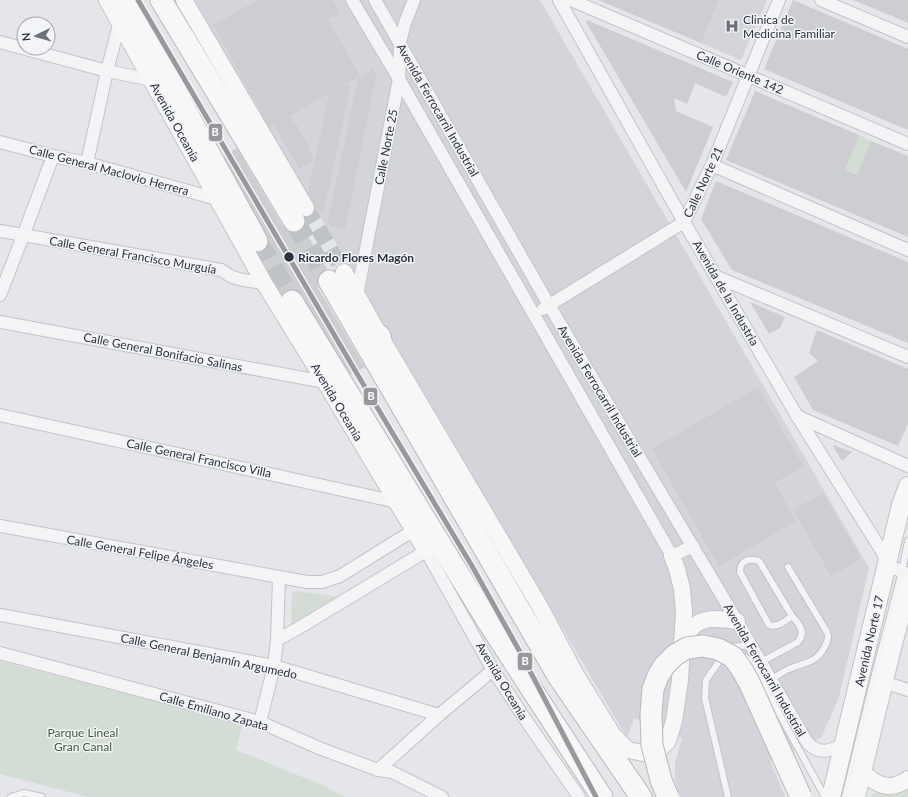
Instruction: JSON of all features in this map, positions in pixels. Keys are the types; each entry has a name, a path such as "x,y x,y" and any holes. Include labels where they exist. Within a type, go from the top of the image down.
{"highway":[{"name":"Avenida Oceanía","path":"124,0 257,241"},
{"path":"161,0 245,139 300,215"},
{"path":"336,276 389,384 558,676 641,797"},
{"name":"Avenida Oceanía","path":"292,302 488,622 602,797"},
{"path":"380,336 389,384"},
{"path":"426,550 437,551 457,583 488,622"},
{"path":"668,797 661,780 652,744 651,714 653,689 664,666 675,655 687,648 703,646 718,649 733,657 741,668 749,682 801,797"}],"main road":[{"name":"Avenida Oceanía","path":"107,0 264,283 426,550"},
{"path":"184,0 300,215"},
{"path":"336,276 357,295 540,605 576,675 613,735 628,750 643,753 658,751 668,741 674,721 680,680 684,612 682,589 672,556"},
{"name":"Avenida Norte 17","path":"856,797 884,682 900,572 900,505 908,486"},
{"name":"Avenida Norte 17","path":"831,797 845,743 900,572"},
{"path":"682,642 692,627 703,620 716,619 737,621"},
{"path":"862,772 871,780 883,786 900,784 908,780"}],"street":[{"name":"Avenida Ferrocarril Industrial","path":"352,0 399,79 672,556"},
{"name":"Avenida Ferrocarril Industrial","path":"375,0 549,305 693,546 801,733 810,746 814,749 830,751 845,743"},
{"name":"Calle Norte 25","path":"357,295 399,79 400,42 405,23 414,0"},
{"name":"Avenida de la Industria","path":"559,0 684,222 797,416 900,572"},
{"name":"Calle Oriente 142","path":"571,0 908,144"},
{"name":"Calle Norte 21","path":"533,314 684,222 712,165 779,0"},
{"path":"821,0 908,37"},
{"path":"87,163 107,71 120,21"},
{"path":"0,42 107,71 152,80"},
{"name":"Calle General Maclovio Herrera","path":"0,142 87,163 217,199"},
{"path":"0,295 24,236 53,156"},
{"path":"712,165 908,250"},
{"name":"Calle General Francisco Murguía","path":"0,231 221,270 232,277 264,283"},
{"path":"717,277 908,357"},
{"name":"Calle General Bonifacio Salinas","path":"0,322 325,382"},
{"name":"Calle General Francisco Villa","path":"0,414 397,502"},
{"path":"797,416 908,466"},
{"name":"Calle General Felipe Ángeles","path":"0,526 307,582 322,582 340,576 414,530"},
{"path":"672,556 693,546"},
{"path":"278,640 426,550"},
{"name":"Avenida Oceanía","path":"426,550 493,670 579,797"},
{"path":"260,722 274,666 278,640 279,577"},
{"name":"Calle General Benjamín Argumedo","path":"0,615 274,666 439,715"},
{"name":"Calle Emiliano Zapata","path":"0,653 260,722 320,748 378,770 392,772 442,797"},
{"path":"378,770 439,715 493,670"},
{"path":"884,682 908,690"}],"lane":[{"path":"837,797 900,572 902,522 908,502"},
{"path":"845,797 908,541"},
{"path":"760,662 798,642 801,638 802,632 798,622 792,616 759,561 748,559 743,563 740,568 740,572 769,625 777,626 792,616"},
{"path":"771,680 788,669 814,660 823,652 828,638 827,632 788,567"},
{"path":"728,797 706,698 706,680 726,651 732,647 750,645"},
{"path":"726,651 740,655 749,660 752,664 825,797"},
{"path":"11,797 24,793 42,797"}],"shaded area":[{"path":"194,0 540,0 869,568 839,697 821,738 770,761 785,797 680,797 675,780 675,763 682,738 634,718 627,738"},
{"name":"Clinica de Medicina Familiar","path":"719,0 767,0 741,60 701,43"}],"green space":[{"path":"859,135 871,141 857,175 845,170"},
{"path":"296,591 339,597 291,625 292,594"},
{"name":"Parque Lineal Gran Canal","path":"0,661 243,724 236,750 322,785 345,797 88,797 0,774"},
{"path":"908,787 907,797 871,797 872,794"}],"building":[{"path":"258,0 333,0 340,13 328,19 360,76 331,92 351,83 324,212 318,211 308,193 329,94 269,127 213,25"},
{"path":"598,0 719,0 701,43"},
{"path":"793,0 908,49 908,130 764,69"},
{"path":"853,0 908,0 908,23 882,12"},
{"path":"587,20 733,82 726,97 695,83 687,104 674,98 676,111 713,127 686,192 586,22"},
{"path":"373,69 376,75 345,229 327,225 358,79"},
{"path":"755,91 859,135 845,170 857,175 871,141 908,156 908,237 726,160"},
{"path":"290,116 311,150 309,151 314,160 299,169 274,125"},
{"path":"237,148 283,227 298,219 333,279 318,288 365,367 343,379 270,288 215,161"},
{"path":"716,181 908,262 908,343 732,270 701,219"},
{"path":"750,302 785,317 780,328 769,334"},
{"path":"817,330 908,369 908,424 898,446 813,410 794,377 818,361 809,353"},
{"path":"758,387 803,466 775,483 796,521 719,566 652,449"},
{"path":"834,445 852,452 842,461 833,446"},
{"path":"823,493 861,559 831,576 793,510"}],"tunnel":[{"path":"306,208 344,272"},
{"path":"294,221 329,281"},
{"path":"257,241 292,301"}],"transit line":[{"name":"B","path":"138,0 356,372 472,566 520,652 596,797"}],"place":[{"name":"Clinica de Medicina Familiar","path":"732,26"},
{"name":"Ricardo Flores Magón","path":"289,257"}]}
